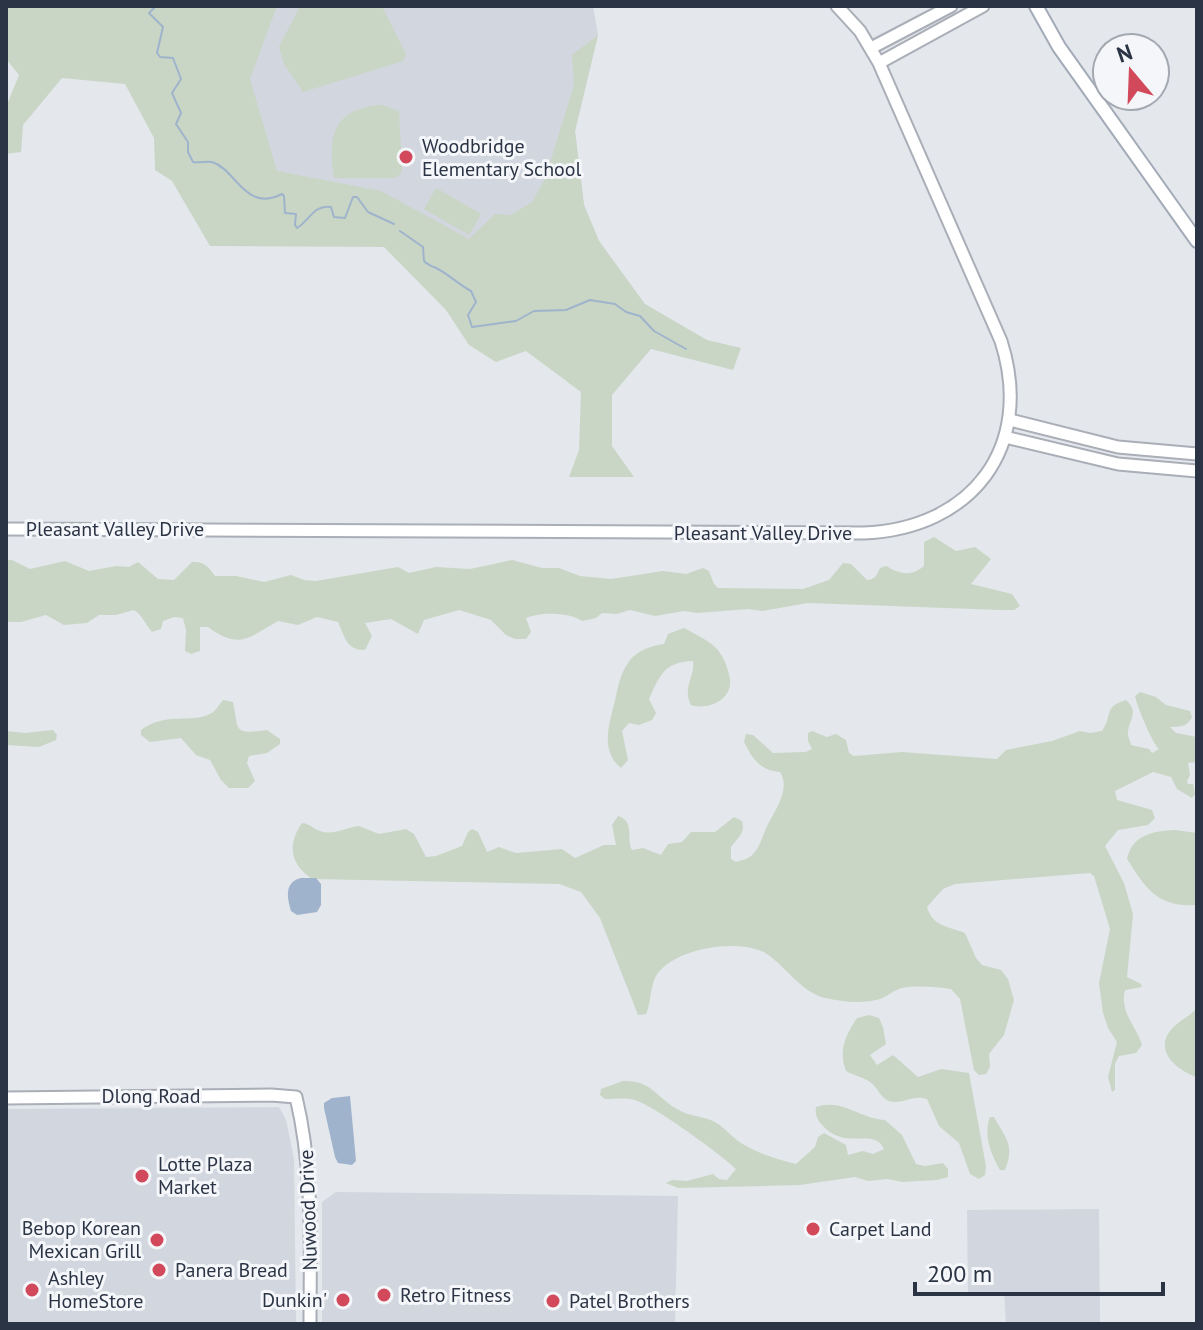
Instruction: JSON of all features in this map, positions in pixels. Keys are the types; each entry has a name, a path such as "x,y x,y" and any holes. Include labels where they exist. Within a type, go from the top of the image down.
{"main road":[{"path":"1036,6 1059,47 1197,241"}],"street":[{"name":"Pleasant Valley Drive","path":"6,529 884,533 923,524 965,497 989,470 1010,420 1011,388 1001,341 879,63 871,48 837,6"},
{"path":"871,48 951,6"},
{"path":"879,63 983,6"},
{"path":"1010,420 1118,447 1197,454"},
{"path":"1005,437 1118,464 1197,471"},
{"name":"Dlong Road","path":"6,1098 296,1097"},
{"name":"Nuwood Drive","path":"296,1097 310,1187 310,1324"}],"shaded area":[{"name":"Woodbridge Elementary School","path":"205,6 593,6 598,35 575,131 584,205 599,241 622,273 500,273 258,183"},
{"path":"279,1107 286,1120 294,1159 296,1324 6,1324 6,1109"},
{"path":"336,1192 678,1196 675,1324 322,1324 322,1202"},
{"path":"1099,1209 1100,1324 1006,1324 1004,1292 968,1293 967,1210"}],"green space":[{"path":"6,6 277,6 250,79 277,171 381,191 469,239 495,214 511,215 532,202 545,179 574,85 572,55 598,35 575,131 584,205 599,241 645,304 707,340 741,348 733,370 651,349 612,395 612,446 634,477 569,477 579,450 581,392 526,351 496,362 469,345 446,310 384,247 210,246 172,181 155,170 154,138 125,84 62,78 23,125 21,152 6,154 6,107 19,75 6,59"},
{"path":"300,6 382,6 406,54 403,61 303,92 284,64 279,47"},
{"path":"382,105 399,111 402,172 396,178 334,178 332,149 337,126 353,112"},
{"path":"436,188 481,214 469,235 424,209"},
{"path":"934,537 956,551 975,547 991,559 971,584 1012,594 1020,606 1014,610 1001,610 808,603 762,611 684,611 655,616 630,610 617,614 602,613 596,618 582,621 570,616 547,614 526,618 531,632 526,639 515,639 506,635 491,620 459,610 424,620 418,634 391,619 365,623 372,636 365,650 350,645 338,622 317,617 298,625 278,621 251,636 236,640 208,627 200,627 200,651 191,654 185,651 183,618 163,621 161,629 152,632 134,610 116,615 99,615 87,623 64,625 46,615 21,622 6,622 6,560 30,569 65,561 89,571 129,567 138,562 158,579 174,580 192,562 200,562 215,576 236,576 264,582 291,575 316,581 398,567 409,573 436,567 470,569 512,560 542,568 559,568 580,576 611,579 663,571 686,574 703,568 709,571 718,588 803,589 829,580 843,563 851,564 867,580 874,578 880,568 886,566 901,572 915,572 924,566 924,542"},
{"path":"684,628 720,653 729,673 729,690 715,703 691,705 688,688 693,661 669,667 649,699 656,713 652,720 639,725 629,723 622,731 628,760 621,768 610,752 608,734 622,673 637,654 664,644 668,634"},
{"path":"1140,692 1156,697 1166,705 1190,711 1192,717 1188,723 1170,727 1176,733 1197,737 1197,762 1188,763 1190,775 1187,781 1193,784 1195,794 1192,798 1177,789 1171,777 1153,772 1115,791 1117,800 1152,810 1155,818 1148,825 1118,830 1105,846 1124,883 1133,914 1127,977 1142,987 1125,990 1124,1005 1142,1045 1136,1053 1119,1056 1115,1064 1115,1090 1112,1092 1108,1077 1117,1042 1103,1013 1099,983 1110,929 1094,876 1090,873 955,884 943,889 927,907 937,922 965,933 982,965 1001,970 1008,979 1014,1000 1004,1035 989,1054 990,1067 986,1074 979,1075 974,1070 960,999 951,989 908,987 873,1001 832,999 808,990 767,954 740,946 724,946 690,953 663,968 653,982 646,1014 638,1015 600,918 581,892 559,884 312,879 299,867 293,854 294,839 302,823 325,832 359,826 379,834 406,829 414,834 426,857 462,846 472,829 478,832 487,852 499,847 516,853 562,849 575,858 604,845 616,845 612,825 618,816 627,822 632,850 643,848 661,855 668,844 682,842 691,832 715,832 734,817 743,825 731,847 731,859 736,862 750,857 758,848 781,799 784,785 780,772 767,769 754,758 744,742 746,734 753,735 773,753 812,749 808,733 812,731 827,737 836,734 846,740 849,753 854,756 902,752 997,759 1006,750 1052,741 1080,731 1102,731 1111,709 1126,700 1133,712 1128,733 1131,745 1149,749 1152,753 1159,749 1136,701 1135,696"},
{"path":"223,700 233,702 237,724 242,731 267,730 280,739 280,744 267,753 249,756 247,763 255,781 248,788 229,788 210,760 196,755 181,738 150,742 141,735 141,730 160,721 203,717 215,710"},
{"path":"53,730 56,740 39,747 6,745 6,731 25,733"},
{"path":"1175,830 1197,833 1197,905 1172,903 1154,894 1127,859 1134,844 1145,836"},
{"path":"1197,1007 1197,1077 1173,1063 1165,1048 1165,1040 1169,1032"},
{"path":"869,1015 879,1018 886,1044 870,1055 877,1065 893,1055 918,1077 941,1069 969,1073 985,1175 979,1179 970,1174 959,1143 939,1126 927,1099 890,1101 870,1082 846,1071 843,1050 847,1037 857,1018"},
{"path":"623,1081 647,1086 681,1111 717,1123 752,1149 796,1164 815,1147 818,1137 824,1133 846,1145 848,1155 863,1151 873,1154 884,1149 873,1139 840,1137 831,1133 817,1117 816,1107 843,1107 885,1120 902,1135 916,1164 943,1163 948,1169 948,1177 902,1182 888,1179 868,1181 855,1177 800,1185 678,1188 666,1183 713,1174 727,1180 736,1169 701,1141 639,1101 605,1099 600,1095 601,1089"},
{"path":"990,1117 994,1117 1008,1142 1005,1170 1000,1170 989,1144 987,1131"}],"water":[{"path":"301,878 316,878 321,884 321,905 317,912 297,915 291,911 289,887"},
{"path":"350,1096 356,1161 352,1165 338,1163 335,1157 324,1108 324,1103 332,1098"}],"waterway":[{"path":"156,6 149,13 163,27 157,53 160,57 173,58 181,79 172,93 181,113 176,124 188,142 188,152 193,162 212,162 220,166 242,188 259,198 282,194 285,213 296,214 297,228 320,208 331,207 334,217 345,218 353,197 357,197 368,212 394,224"},
{"path":"400,231 423,247 425,262 471,291 476,302 468,315 472,327 516,321 534,311 566,310 590,300 615,304 626,312 640,316 654,331 686,349"}],"place":[{"name":"Woodbridge Elementary School","path":"406,157"},
{"name":"Lotte Plaza Market","path":"142,1176"},
{"name":"Carpet Land","path":"813,1229"},
{"name":"Bebop Korean Mexican Grill","path":"157,1240"},
{"name":"Panera Bread","path":"159,1270"},
{"name":"Ashley HomeStore","path":"32,1290"},
{"name":"Retro Fitness","path":"384,1295"},
{"name":"Dunkin'","path":"343,1300"},
{"name":"Patel Brothers","path":"553,1301"}]}
